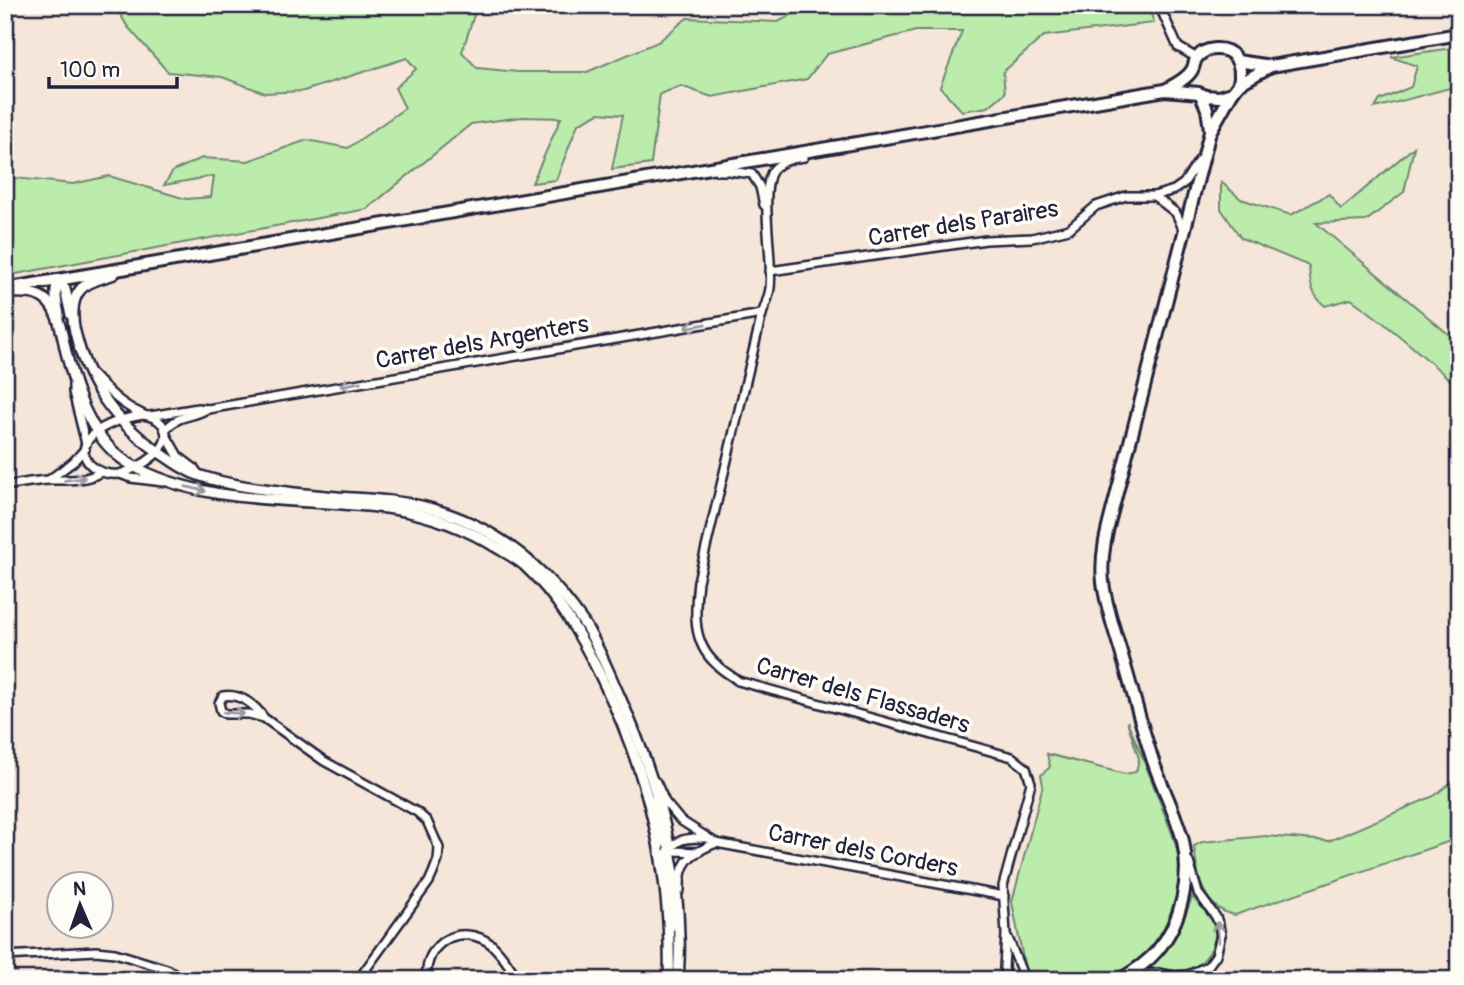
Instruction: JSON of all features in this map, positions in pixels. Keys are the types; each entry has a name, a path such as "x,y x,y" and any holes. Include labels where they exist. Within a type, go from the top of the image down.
{"main road":[{"path":"1237,61 1271,66 1459,34"},
{"path":"1119,980 1145,963 1157,951 1172,927 1182,899 1185,859 1178,824 1153,761 1111,617 1102,572 1103,554 1206,146 1210,132 1235,88 1240,71 1237,61 1222,49 1204,51 1184,78 1165,90"},
{"path":"5,291 1165,90 1219,97 1271,66"},
{"path":"1192,70 1195,86 1208,109 1210,132"}],"street":[{"path":"1159,5 1178,47 1197,58"},
{"name":"Carrer dels Paraires","path":"770,271 986,240 1032,238 1069,229 1096,206 1126,197 1154,196 1174,190 1184,183 1206,146"},
{"name":"Carrer dels Flassaders","path":"836,147 783,162 770,176 767,198 771,287 762,314 698,581 695,618 701,644 714,664 738,681 1012,757 1026,768 1031,783 1003,886 1006,934 1004,968 1007,980"},
{"name":"Carrer dels Flassaders","path":"694,171 752,174 760,187 769,230"},
{"path":"1154,196 1176,213 1184,231"},
{"path":"73,323 76,297 80,288 134,267"},
{"path":"59,280 65,289 86,367 97,391 140,438 185,469 221,482 289,497 427,516 472,533 522,563 542,583 571,619 604,674 627,722 633,727"},
{"path":"59,280 55,295 60,325 72,376 83,403 97,432 114,452 136,468 169,481 219,493 391,501 429,508 469,521 501,539 532,562 559,589 584,624 604,662 649,768 669,848 678,913"},
{"path":"5,291 42,297 51,306 60,325"},
{"name":"Carrer dels Argenters","path":"165,433 177,419 208,409 762,314"},
{"path":"86,367 115,399 159,421 178,456 199,475"},
{"path":"72,376 85,456 90,466 110,474 136,468 158,452 164,443 165,433"},
{"name":"Carrer dels Argenters","path":"49,480 73,462 97,432 121,420 198,408 208,409"},
{"path":"5,486 91,477 101,472"},
{"path":"120,473 131,478 169,481"},
{"path":"365,507 391,501"},
{"path":"391,501 394,505 406,508 406,512"},
{"path":"427,516 452,516"},
{"path":"452,516 472,533"},
{"path":"472,533 485,534 502,545 510,546"},
{"path":"520,553 523,560 558,593 610,695 633,750 661,852 669,934 669,980"},
{"path":"264,718 249,714 226,714 221,711 219,703 223,696 240,697 264,718 324,761 417,813 427,821 439,848 438,860 429,882 358,980"},
{"name":"Carrer dels Corders","path":"649,768 665,802 680,820 716,843 1004,896"},
{"path":"645,787 652,794 662,839 669,848 685,853 699,852"},
{"path":"669,934 672,922 665,855 674,843 687,838 708,838"},
{"path":"678,980 679,876 687,859 716,843"},
{"path":"1131,980 1145,974 1188,975 1208,966 1216,955 1221,935 1219,925 1198,892 1183,843"},
{"path":"427,980 426,968 430,955 446,939 459,934 480,938 491,944 519,980"},
{"name":"Carrer dels Flassaders","path":"1006,934 1025,979"},
{"path":"5,956 96,951 115,953 167,968 186,980"}],"green space":[{"path":"115,5 467,5 475,12 462,52 477,68 518,72 587,72 658,42 687,18 778,22 810,5 855,5 868,14 949,5 1148,5 1154,23 1044,36 1003,72 1005,93 988,107 962,111 940,87 962,31 916,31 827,54 807,79 712,97 681,86 660,94 651,164 612,169 623,115 599,113 578,124 556,180 532,183 561,118 522,117 471,124 367,209 5,276 5,177 73,184 109,176 186,199 211,197 214,176 164,185 173,171 202,158 248,161 307,140 348,148 405,108 395,88 416,69 407,58 304,91 265,93 222,77 168,72 127,26"},
{"path":"1459,47 1459,116 1457,86 1375,108 1380,100 1411,87 1417,66 1391,57"},
{"path":"1414,147 1404,192 1366,221 1316,223 1459,343 1459,388 1351,299 1325,306 1312,288 1309,266 1241,238 1221,209 1221,182 1241,199 1291,215 1329,194 1341,209"},
{"path":"1127,721 1177,849 1179,872 1173,906 1151,947 1134,963 1119,972 1097,980 1033,980 1025,969 1012,902 1043,785 1041,775 1050,767 1047,754 1125,774 1136,772 1139,759"},
{"path":"1459,776 1459,838 1235,915 1215,906 1203,889 1194,846 1202,842 1266,836 1329,841 1434,796"},
{"path":"1192,897 1213,923 1215,939 1209,953 1198,964 1184,971 1150,969 1175,935"}]}
